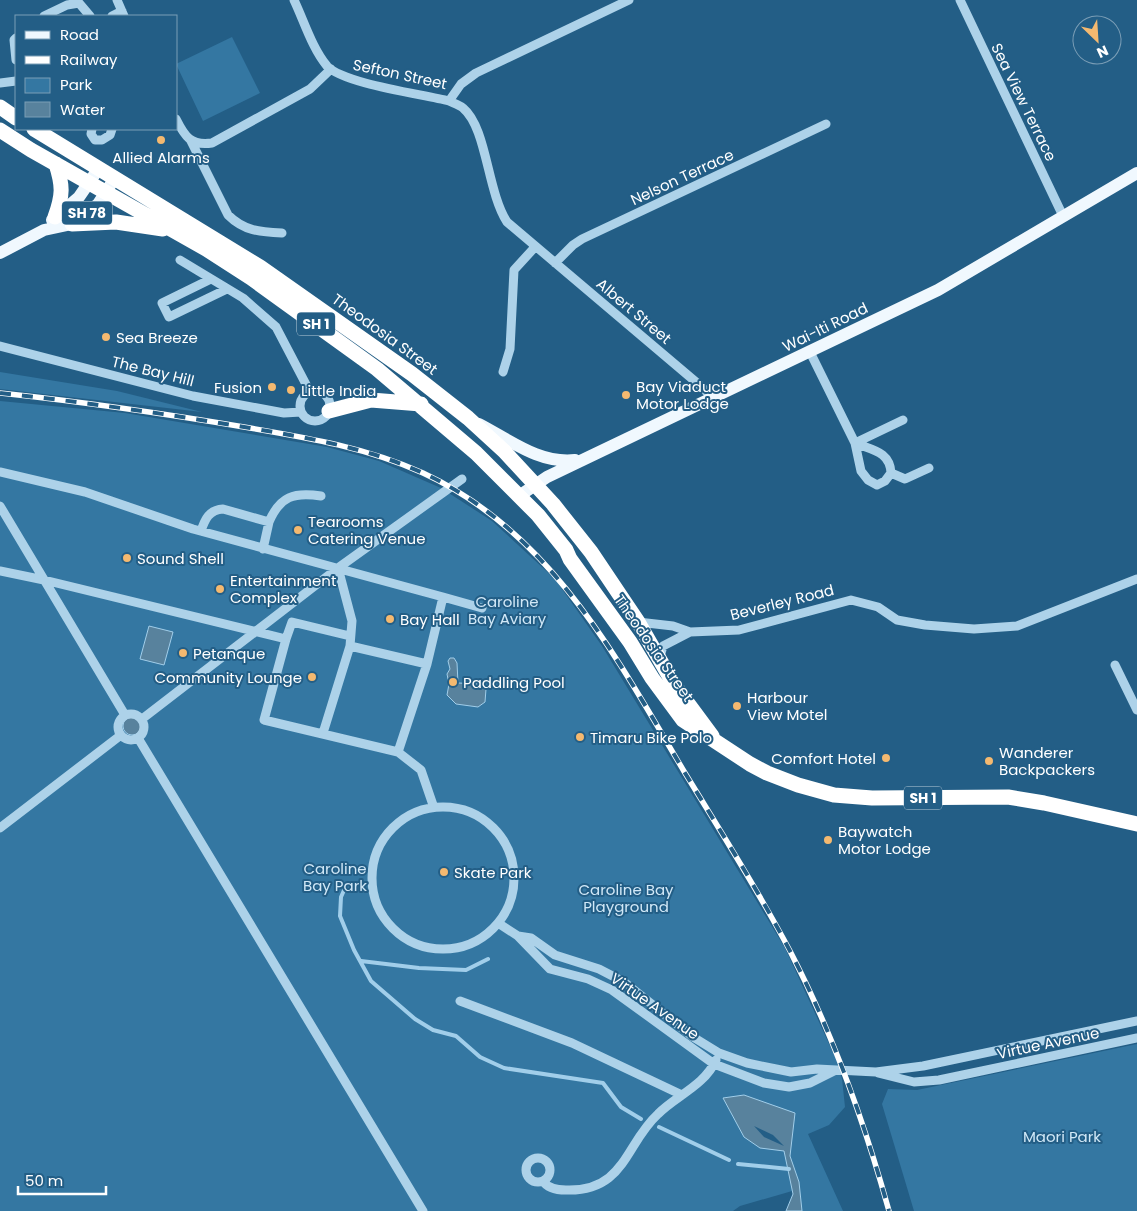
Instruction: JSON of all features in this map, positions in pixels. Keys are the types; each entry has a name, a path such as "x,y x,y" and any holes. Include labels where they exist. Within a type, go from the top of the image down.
{"highway":[{"path":"0,106 15,117"},
{"name":"Theodosia Street","path":"37,130 54,135 99,168 115,176 260,267 412,374 468,418 535,484 592,552 638,622 680,693 718,743"},
{"name":"Theodosia Street","path":"2,132 175,230 251,278 421,404 476,453 519,496 566,550 570,559 683,720 718,743"},
{"path":"55,217 62,198 61,179 56,164"},
{"path":"72,224 116,222 175,230"},
{"path":"330,411 371,400 421,404"},
{"name":"SH 1","path":"718,743 767,773 798,785 834,795 863,798 1008,797 1044,803 1137,824"}],"main road":[{"name":"SH 78","path":"44,230 55,217 80,197 99,168"},
{"name":"Wai-Iti Road","path":"519,496 535,484 938,290 1137,173"},
{"name":"SH 78","path":"0,254 44,230 72,224 98,204 115,176"},
{"path":"468,418 536,456 560,462 586,459"}],"street":[{"path":"117,0 123,14"},
{"path":"294,0 322,59 331,69"},
{"name":"Sefton Street","path":"191,141 206,144 224,138 315,86 331,69 354,80 449,101 461,84 476,73 629,0"},
{"name":"Sea View Terrace","path":"960,0 1063,216"},
{"path":"46,15 68,5 79,3 89,15"},
{"path":"0,83 15,81"},
{"name":"Albert Street","path":"449,101 462,108 475,126 500,211 507,222 703,388 712,399"},
{"path":"178,123 186,138 191,141 228,215 237,224 249,230 282,233"},
{"name":"Nelson Terrace","path":"555,263 582,239 826,124"},
{"path":"92,130 91,134 95,140 102,140 110,135 112,130"},
{"path":"503,372 510,349 514,270 535,247"},
{"path":"180,260 243,298 276,327 310,392"},
{"path":"211,279 162,302 169,317 227,289"},
{"name":"The Bay Hill","path":"0,346 193,396 284,413 301,412 307,419 316,421 324,418 330,411"},
{"path":"810,352 855,444 862,471 868,480 877,485 885,481 891,473 890,464 883,454 855,444"},
{"path":"301,412 302,398 315,391 326,395 329,400 330,411"},
{"path":"855,444 903,420"},
{"path":"891,473 905,479 929,468"},
{"path":"0,472 85,492 201,531 482,608"},
{"path":"142,719 338,568 462,479"},
{"path":"263,548 269,522 278,504 286,498 301,494 321,496"},
{"path":"0,506 124,715"},
{"path":"201,531 204,519 216,510 223,509 269,522"},
{"path":"323,733 350,646 352,621 338,568"},
{"path":"0,571 286,639"},
{"name":"Beverley Road","path":"638,622 673,626 690,632 739,630 851,600 878,607 897,620 924,625 974,629 1017,626 1137,579"},
{"path":"398,752 427,664 443,597"},
{"path":"350,636 292,622 264,720 398,752 421,770 433,806"},
{"name":"Beverley Road","path":"659,660 663,646 690,632"},
{"path":"350,646 427,664"},
{"path":"1115,665 1137,710"},
{"path":"132,713 142,719 144,729 138,738 130,740 118,731 118,722 124,715 132,713"},
{"path":"0,828 121,735"},
{"path":"138,738 423,1211"},
{"path":"433,806 458,806 480,816 499,832 514,866 510,902 498,923 480,938 458,947 435,949 407,939 393,930 379,912 371,890 371,867 379,845 393,827 433,806"},
{"path":"498,923 518,936"},
{"name":"Virtue Avenue","path":"518,936 531,938 555,956 599,970 624,982 693,1037 719,1052 747,1062 785,1071 817,1069 876,1072 923,1066 1137,1021"},
{"name":"Virtue Avenue","path":"518,936 550,969 588,979 612,990 714,1064 764,1083 789,1087 810,1083 834,1071"},
{"path":"460,1000 572,1043 682,1095"},
{"name":"Virtue Avenue","path":"876,1072 914,1082 939,1080 1137,1038"},
{"path":"543,1181 555,1189 581,1190 611,1176 631,1154 651,1121 702,1080 714,1064 719,1052"}],"green space":[{"path":"232,37 260,93 203,121 178,68 178,63"},
{"path":"0,372 117,391 202,412 0,389"},
{"name":"Caroline Bay Park","path":"0,401 125,413 327,447 379,461 441,488 492,521 555,579 602,646 785,948 837,1061 842,1079 845,1107 829,1125 808,1134 843,1211 802,1211 799,1189 740,1206 733,1211 0,1211"},
{"name":"Maori Park","path":"1137,1044 1137,1211 914,1211 882,1104 888,1089 917,1090"}],"water":[{"path":"149,626 173,632 164,665 140,659"},
{"name":"Paddling Pool","path":"450,658 454,658 457,663 458,683 484,684 486,689 485,702 478,707 456,704 447,695 449,684 447,674 450,669 448,661"},
{"path":"132,717 138,720 141,726 138,732 132,735 126,732 123,726 126,720"},
{"path":"744,1095 795,1113 790,1156 799,1182 802,1211 786,1211 793,1194 784,1151 760,1148 744,1137 723,1098"}],"pier":[{"path":"754,1126 773,1135 784,1146 764,1137"}],"waterway":[{"path":"345,888 341,897 340,916 354,950 371,981 415,1019 433,1030 456,1036 480,1057 504,1068 603,1083 621,1107 641,1119"},
{"path":"361,961 419,968 466,970 488,959"},
{"path":"659,1127 729,1160"},
{"path":"738,1164 789,1169"}],"railway":[{"path":"0,393 157,413 294,436 360,450 423,473 468,498 508,529 544,564 576,602 606,643 778,928 806,982 834,1046 858,1111 889,1211"}],"place":[{"name":"Allied Alarms","path":"161,140"},
{"name":"Sea Breeze","path":"106,337"},
{"name":"Fusion","path":"272,387"},
{"name":"Little India","path":"291,390"},
{"name":"Bay Viaduct Motor Lodge","path":"626,395"},
{"name":"Tearooms Catering Venue","path":"298,530"},
{"name":"Sound Shell","path":"127,558"},
{"name":"Entertainment Complex","path":"220,589"},
{"name":"Bay Hall","path":"390,619"},
{"name":"Petanque","path":"183,653"},
{"name":"Community Lounge","path":"312,677"},
{"name":"Paddling Pool","path":"453,682"},
{"name":"Harbour View Motel","path":"737,706"},
{"name":"Timaru Bike Polo","path":"580,737"},
{"name":"Comfort Hotel","path":"886,758"},
{"name":"Wanderer Backpackers","path":"989,761"},
{"name":"Baywatch Motor Lodge","path":"828,840"},
{"name":"Skate Park","path":"444,872"}],"park label":[{"name":"Caroline Bay Aviary","path":"507,610"},
{"name":"Caroline Bay Playground","path":"626,898"}]}
